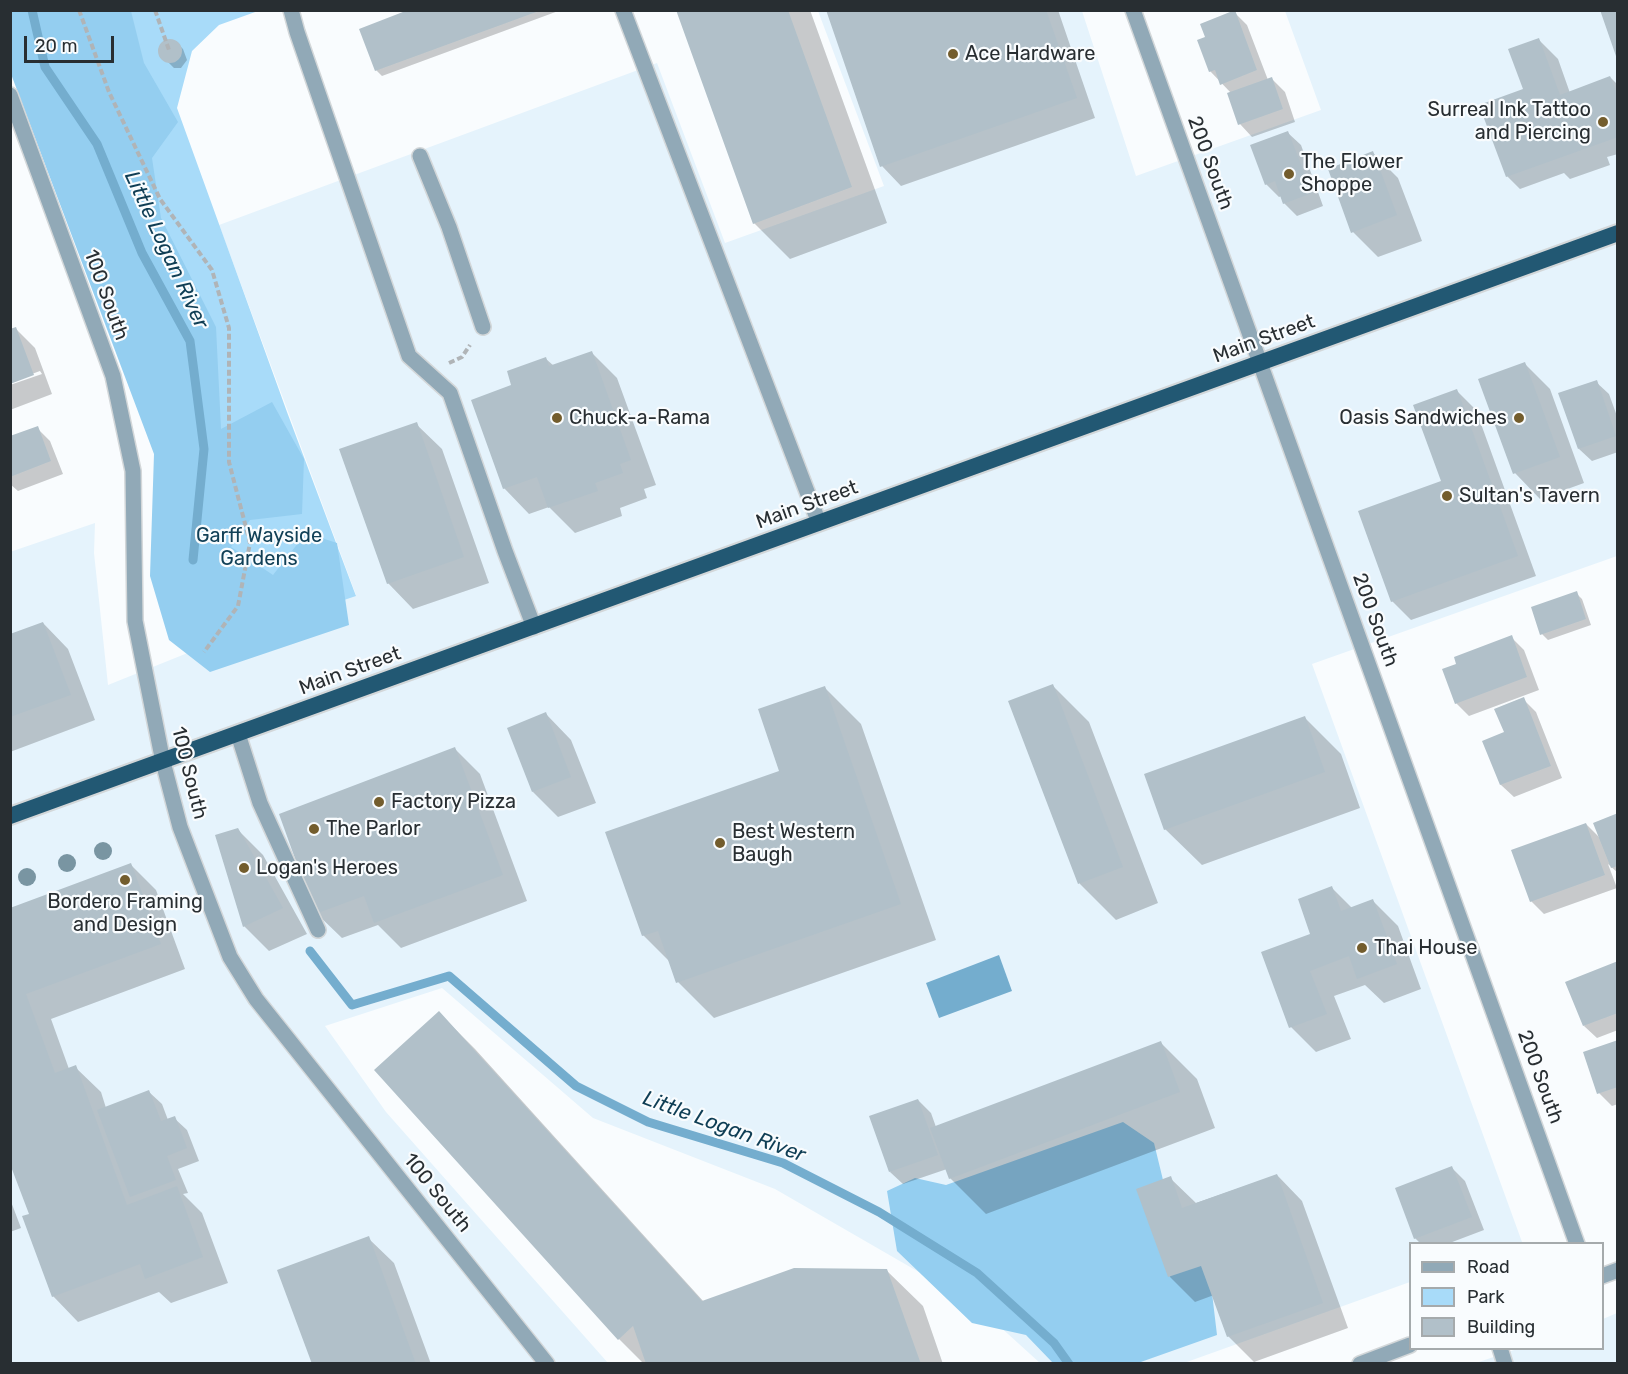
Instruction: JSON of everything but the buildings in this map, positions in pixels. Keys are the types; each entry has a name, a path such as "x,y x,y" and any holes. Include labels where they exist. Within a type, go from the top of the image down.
{"highway":[{"name":"Main Street","path":"10,816 1617,232"}],"street":[{"path":"291,10 409,356 450,393 534,627"},
{"path":"623,10 819,523"},
{"name":"200 South","path":"1133,10 1576,1242"},
{"name":"100 South","path":"10,95 113,376 133,471 135,621 163,762 180,827 230,957 256,999 547,1364"},
{"path":"420,156 449,227 483,327"},
{"path":"238,734 260,803 318,930"},
{"path":"1360,1364 1409,1345"}],"path":[{"path":"79,10 109,92 160,199 212,270 229,328 229,462 249,543 238,606 204,652"},
{"path":"155,10 169,50"},
{"path":"428,374 462,357 483,327"}],"shaded area":[{"name":"Garff Wayside Gardens","path":"10,11 131,11 144,63 178,122 152,158 161,218 216,327 221,429 272,402 304,459 302,514 250,520 231,547 273,575 306,533 337,543 349,625 210,672 169,640 150,576 154,454 11,74"},
{"path":"818,11 1082,11 1136,176 1321,110 1285,11 1617,11 1617,556 1312,664 1522,1242 1409,1242 1409,1282 1184,1363 1040,1363 976,1305 775,1189 593,1118 442,988 325,1026 386,1112 608,1363 11,1363 10,552 95,523 94,553 108,685 200,648 356,595 219,225 657,63 725,243 884,186"},
{"path":"999,955 1012,991 939,1018 926,983"},
{"path":"1123,1122 1154,1143 1172,1217 1209,1268 1217,1335 1138,1363 1053,1363 1026,1335 972,1323 897,1251 887,1191 915,1178 946,1185"},
{"path":"1617,1313 1617,1363 1473,1364 1514,1350 1604,1350 1604,1319"}],"green space":[{"name":"Garff Wayside Gardens","path":"11,11 258,11 219,25 192,51 177,108 356,596 200,648 168,441"}],"waterway":[{"name":"Little Logan River","path":"32,10 45,67 97,144 142,253 190,341 204,449 193,560"},
{"name":"Little Logan River","path":"310,951 352,1005 449,976 576,1086 648,1122 783,1163 879,1212 977,1273 1054,1343 1069,1364"}],"place":[{"name":"Ace Hardware","path":"953,54"},
{"name":"Surreal Ink Tattoo and Piercing","path":"1603,122"},
{"name":"The Flower Shoppe","path":"1289,174"},
{"name":"Chuck-a-Rama","path":"557,418"},
{"name":"Oasis Sandwiches","path":"1519,418"},
{"name":"Sultan's Tavern","path":"1447,496"},
{"name":"Factory Pizza","path":"379,802"},
{"name":"The Parlor","path":"314,829"},
{"name":"Best Western Baugh","path":"720,843"},
{"name":"Logan's Heroes","path":"244,868"},
{"name":"Bordero Framing and Design","path":"125,880"},
{"name":"Thai House","path":"1362,948"}]}
